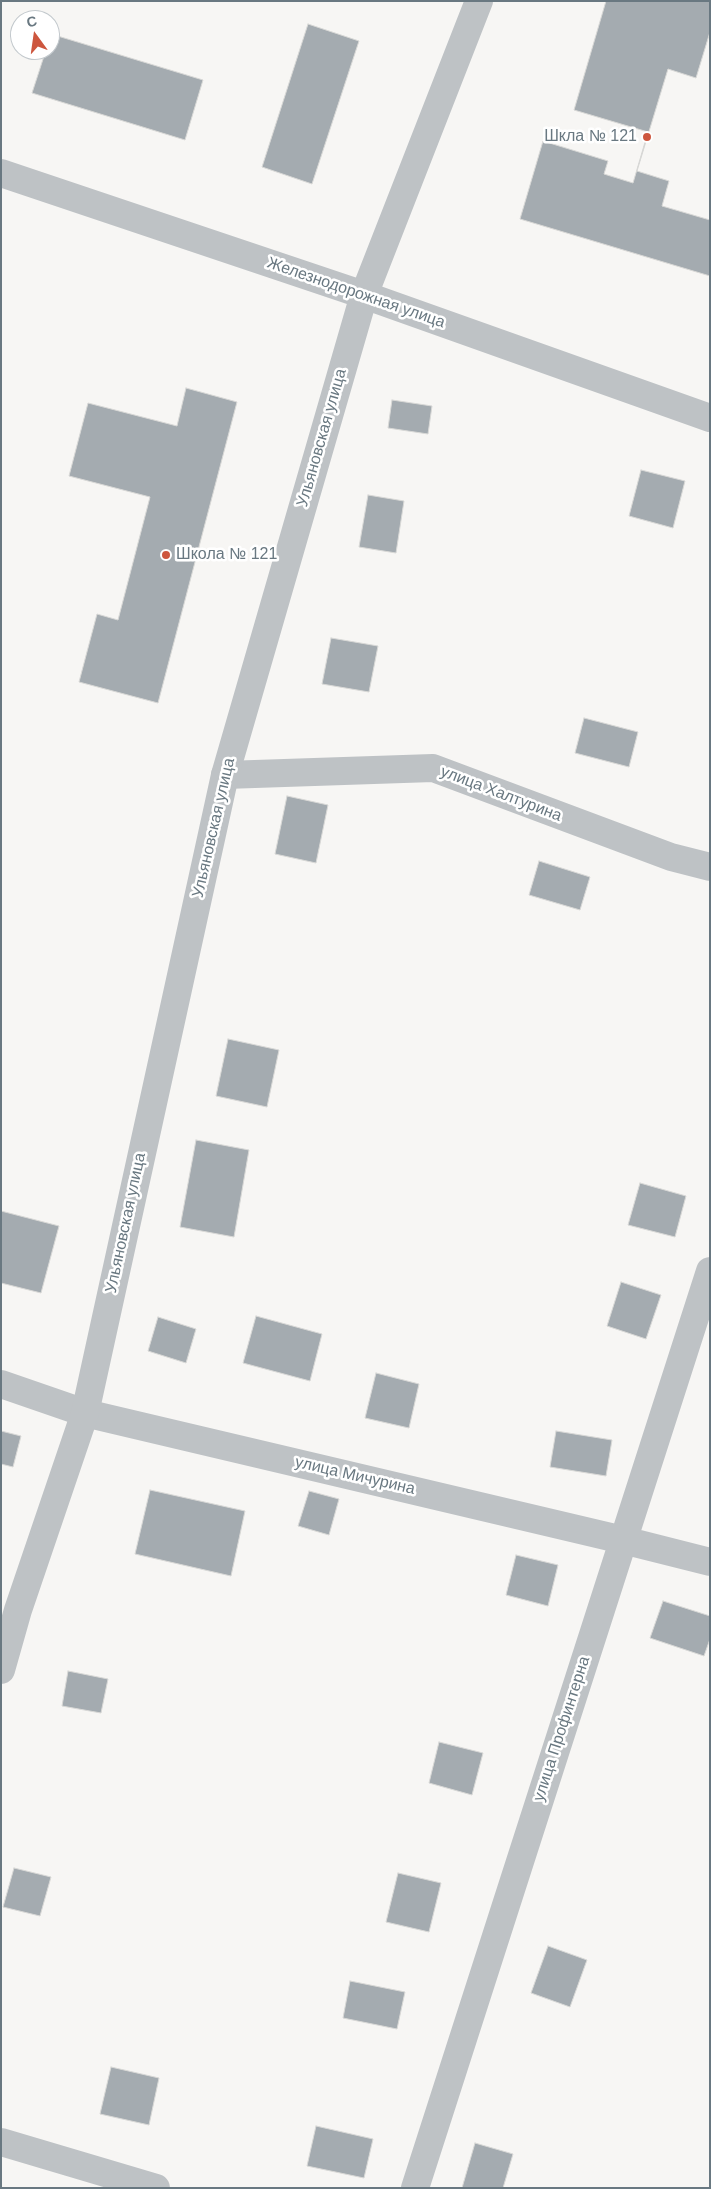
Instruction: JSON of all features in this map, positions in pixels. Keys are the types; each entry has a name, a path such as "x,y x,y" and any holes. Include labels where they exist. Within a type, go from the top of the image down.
{"street":[{"name":"Ульяновская улица","path":"1,1670 18,1610 85,1413 224,775 364,294 479,1"},
{"name":"Железнодорожная улица","path":"1,173 364,294 710,418"},
{"name":"улица Халтурина","path":"224,775 433,768 670,857 710,867"},
{"name":"улица Профинтерна","path":"415,2188 710,1271"},
{"name":"улица Мичурина","path":"1,1384 85,1413 710,1562"},
{"path":"1,2142 156,2188"}],"building":[{"name":"Шкла № 121","path":"606,1 710,1 710,32 696,78 668,69 637,171 669,181 662,206 710,220 710,276 520,219 543,141 608,161 604,174 633,183 648,132 574,110"},
{"path":"308,24 359,41 312,184 262,167"},
{"path":"60,37 203,80 185,140 32,93 43,60 60,60"},
{"name":"Школа № 121","path":"186,388 237,402 158,703 79,682 97,614 118,620 150,497 69,476 88,403 177,426"},
{"path":"392,400 432,406 428,434 388,428"},
{"path":"641,470 685,481 673,528 629,516"},
{"path":"368,495 404,501 396,553 359,547"},
{"path":"331,638 378,646 369,692 322,684"},
{"path":"584,718 638,732 629,767 575,753"},
{"path":"287,796 328,805 316,863 275,854"},
{"path":"539,861 590,877 580,910 529,895"},
{"path":"228,1039 279,1050 267,1107 216,1096"},
{"path":"196,1140 249,1150 234,1237 180,1227"},
{"path":"640,1183 686,1196 675,1237 628,1225"},
{"path":"1,1211 59,1226 41,1293 1,1283"},
{"path":"621,1282 661,1295 646,1339 607,1326"},
{"path":"256,1316 322,1334 310,1381 243,1363"},
{"path":"158,1317 196,1329 186,1363 148,1351"},
{"path":"376,1373 419,1384 409,1428 365,1418"},
{"path":"1,1431 21,1436 13,1467 1,1464"},
{"path":"556,1431 612,1440 606,1476 550,1467"},
{"path":"150,1490 245,1511 231,1576 135,1554"},
{"path":"309,1491 339,1499 329,1535 298,1526"},
{"path":"516,1555 558,1565 548,1606 506,1595"},
{"path":"663,1601 710,1616 710,1639 704,1656 650,1638"},
{"path":"68,1671 108,1679 101,1713 62,1706"},
{"path":"439,1742 483,1753 472,1795 429,1783"},
{"path":"14,1868 51,1877 40,1916 3,1907"},
{"path":"398,1873 441,1883 429,1932 386,1922"},
{"path":"548,1946 587,1960 570,2007 531,1993"},
{"path":"350,1981 405,1992 397,2029 343,2018"},
{"path":"111,2067 159,2078 149,2125 100,2114"},
{"path":"316,2126 373,2139 364,2178 307,2166"},
{"path":"475,2143 513,2154 503,2188 462,2188"}],"place":[{"name":"Шкла № 121","path":"647,137"},
{"name":"Школа № 121","path":"166,555"}]}
